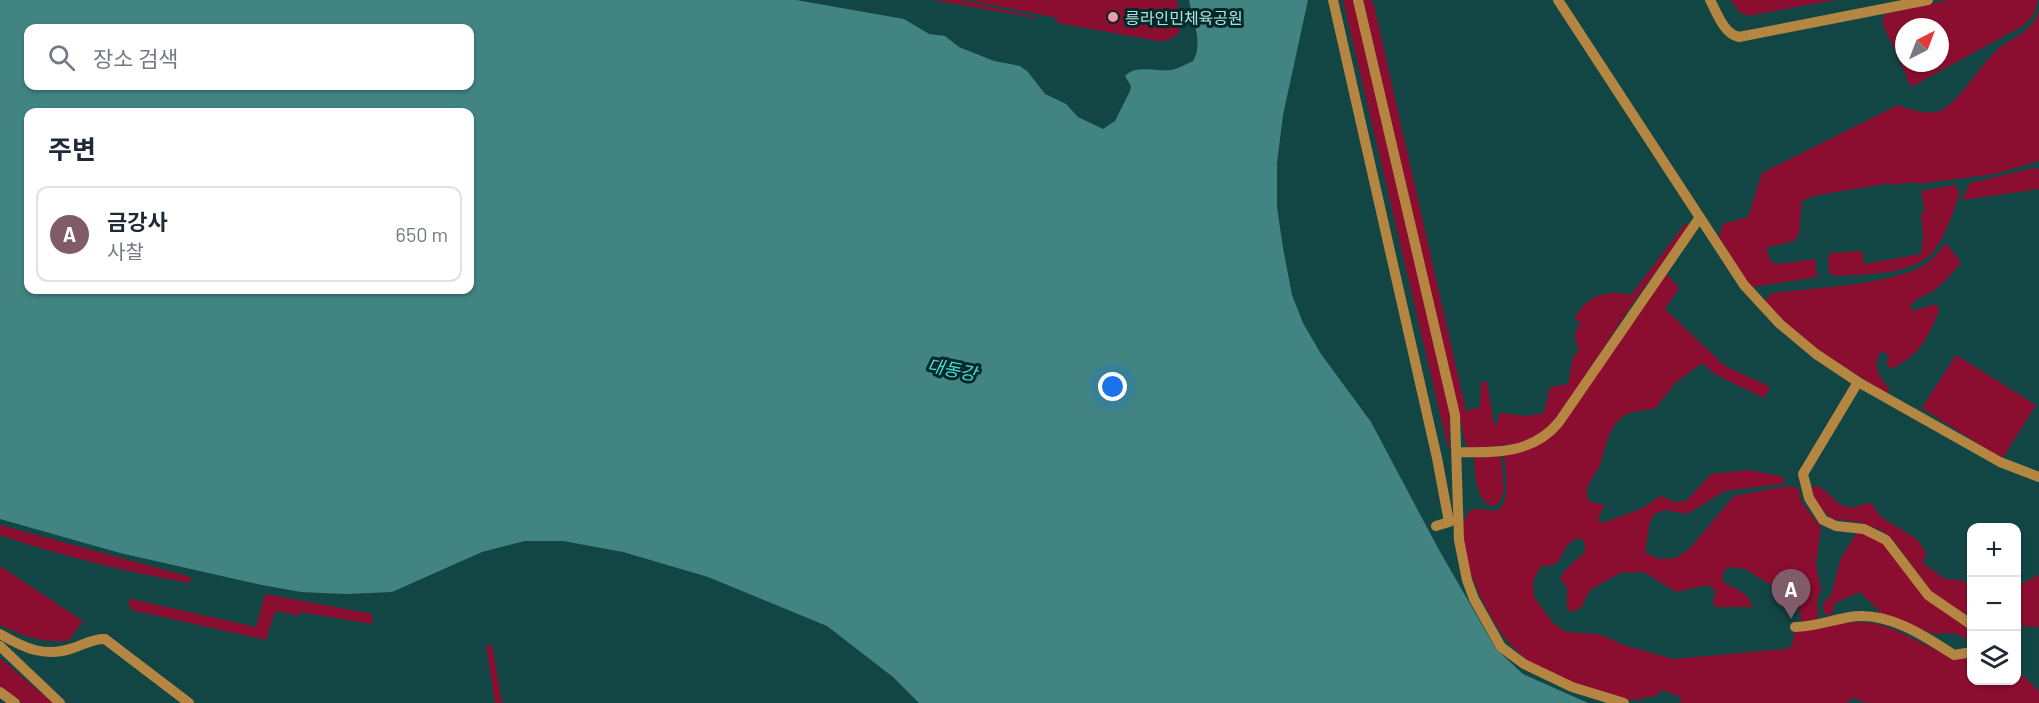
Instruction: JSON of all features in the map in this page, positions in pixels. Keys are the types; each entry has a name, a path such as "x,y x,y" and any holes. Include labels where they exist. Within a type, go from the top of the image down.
{"street":[{"path":"1333,0 1437,458 1449,522 1436,526"},
{"path":"1358,0 1455,415 1457,452 1455,490 1459,540 1467,580 1474,599 1501,646 1524,664 1564,683 1624,703"},
{"path":"1558,0 1744,285 1780,324 1816,354 1858,382 2000,462 2039,477"},
{"path":"1710,0 1730,34 1739,37 1928,0"},
{"path":"1457,452 1527,447 1547,435 1559,422 1700,217"},
{"path":"1858,382 1803,474 1809,498 1818,514 1829,524 1864,529 1886,540 1928,596 1967,622"},
{"path":"1795,627 1808,627 1852,617 1874,617 1927,636 1954,655 1967,653"},
{"path":"0,634 20,645 46,654 58,653 105,639 189,703"},
{"path":"0,646 60,703"},
{"path":"0,692 15,703"}],"shaded area":[{"path":"933,0 960,0 1040,18 1035,18"},
{"name":"릉라인민체육공원","path":"967,0 1177,0 1181,26 1178,34 1166,41 1158,41 1057,23 1057,19 1053,17"},
{"path":"1343,0 1355,0 1450,414 1449,452"},
{"path":"1363,0 1373,1 1466,411 1480,407 1481,382 1487,382 1494,424 1496,425 1500,413 1526,416 1544,413 1550,387 1568,384 1573,357 1579,351 1575,336 1581,323 1575,319 1579,311 1598,296 1614,293 1631,295 1684,225 1692,223 1632,304 1555,422 1526,443 1470,449 1466,445"},
{"path":"1731,0 1835,0 1748,16 1739,12"},
{"path":"1948,0 2038,0 2034,14 2024,25 1949,66 1949,18 1895,18 1895,51 1882,22 1885,14"},
{"path":"2039,11 2039,161 1995,174 1918,184 1917,182 1890,185 1890,183 1813,196 1802,201 1799,234 1794,241 1766,248 1771,262 1780,264 1815,259 1817,277 1753,287 1744,279 1719,237 1723,224 1748,217 1762,173 1898,105 1923,112 1934,112 1946,108 1999,48 2030,26"},
{"path":"1904,72 1938,72 1911,87"},
{"path":"2034,168 2039,169 2039,189 1962,200 1970,183"},
{"path":"1954,185 1960,192 1949,224 1933,252 1924,260 1900,270 1873,274 1835,276 1829,273 1828,256 1831,253 1862,251 1864,264 1921,254 1923,237 1921,212 1925,211 1921,191"},
{"path":"1946,243 1961,262 1939,287 1913,303 1910,311 1937,304 1939,311 1921,346 1908,359 1890,369 1887,363 1888,354 1880,352 1877,368 1890,390 1886,393 1809,345 1767,306 1765,300 1772,293 1850,285 1890,278 1927,264"},
{"path":"1665,272 1679,288 1665,309 1725,366 1770,387 1764,398 1716,375 1702,363 1675,383 1655,409 1627,414 1616,423 1609,435 1599,467 1588,485 1589,501 1604,505 1598,520 1603,523 1643,508 1660,496 1675,502 1686,501 1711,474 1748,470 1780,476 1785,479 1783,484 1725,491 1687,514 1666,510 1656,513 1650,521 1645,552 1659,559 1676,558 1689,549 1734,496 1787,486 1798,488 1802,503 1821,527 1816,565 1821,590 1817,600 1818,616 1815,620 1805,623 1801,620 1799,609 1788,590 1773,586 1745,569 1729,567 1724,570 1722,580 1743,592 1753,607 1715,607 1713,602 1716,591 1708,585 1676,592 1644,572 1620,573 1590,590 1581,608 1571,612 1567,608 1567,588 1560,579 1565,570 1585,552 1584,541 1579,538 1567,546 1556,564 1540,567 1533,581 1534,597 1553,623 1566,632 1598,634 1627,646 1673,659 1786,649 1791,647 1795,632 1846,623 1877,624 1952,656 1967,658 1967,685 2021,685 2021,674 2039,691 2039,703 1866,703 1853,698 1846,703 1680,703 1681,697 1662,690 1656,696 1629,700 1595,692 1543,670 1521,655 1509,642 1486,608 1470,571 1464,552 1462,534 1465,519 1473,509 1497,510 1502,506 1506,493 1504,454 1540,444"},
{"path":"1956,355 2036,405 2002,459 1922,408"},
{"path":"1501,454 1504,491 1498,504 1491,506 1479,491 1474,456"},
{"path":"1815,486 1820,487 1847,507 1871,503 1881,517 1918,540 1926,553 1923,563 1945,579 1961,580 1967,583 1967,618 1932,593 1895,542 1883,531 1859,522 1832,519 1821,508 1810,490"},
{"path":"0,525 191,577 190,583 118,569 47,550 0,535"},
{"path":"1864,531 1885,543 1927,599 1967,626 1967,639 1954,633 1934,634 1882,614 1860,592 1835,603 1832,615 1824,614 1823,603 1831,595 1841,558 1857,532"},
{"path":"0,566 83,621 68,641 33,638 0,625"},
{"path":"2039,575 2039,627 2021,626 2021,584"},
{"path":"265,594 372,614 372,624 300,612 299,616 278,611 274,614 266,640 131,610 128,601 131,599 256,627"},
{"path":"492,645 502,703 495,703 486,646"},
{"path":"0,658 53,703 22,703 0,686"}],"water":[{"name":"대동강","path":"0,0 796,0 904,19 929,34 945,36 959,47 994,61 1020,66 1028,72 1045,94 1066,104 1078,117 1103,129 1115,121 1130,91 1131,86 1125,76 1130,72 1140,69 1171,70 1193,61 1197,39 1189,0 1308,0 1283,115 1277,163 1277,207 1283,248 1292,295 1303,323 1321,354 1371,422 1439,550 1496,649 1523,674 1588,703 919,703 893,677 827,626 708,577 623,552 563,541 525,541 482,552 392,592 345,594 301,592 262,585 120,553 0,519"}],"place":[{"name":"릉라인민체육공원","path":"1113,17"},
{"name":"금강사","path":"1791,619"}]}
